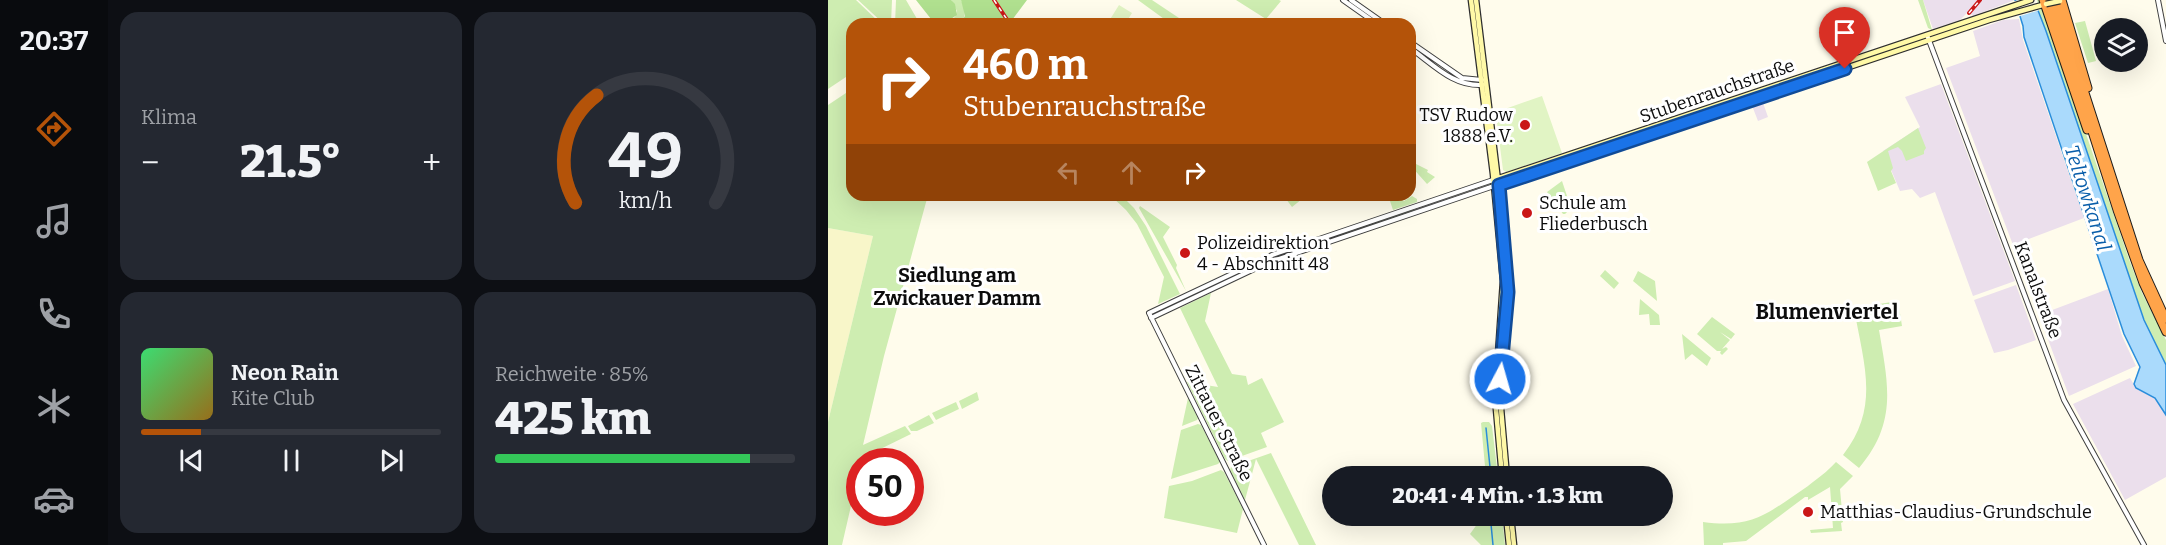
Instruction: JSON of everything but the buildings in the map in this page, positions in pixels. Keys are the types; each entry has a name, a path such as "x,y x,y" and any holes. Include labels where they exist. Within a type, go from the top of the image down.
{"highway":[{"path":"2061,0 2084,69 2089,91 2087,96 2139,260 2166,319"},
{"path":"2045,3 2088,133 2095,139 2143,284 2166,332"}],"main road":[{"path":"1472,0 1496,179 1504,311 1500,397 1506,466"},
{"path":"1476,0 1484,82"},
{"name":"Stubenrauchstraße","path":"1496,186 1929,38 2031,0"},
{"name":"Stubenrauchstraße","path":"1496,179 1929,38 2061,0"},
{"path":"1501,466 1495,398 1504,311"},
{"path":"1507,526 1509,545"},
{"path":"1512,526 1514,545"}],"street":[{"path":"1343,0 1368,18"},
{"path":"1351,0 1376,18"},
{"path":"2158,0 2166,41"},
{"name":"Kanalstraße","path":"1929,38 2064,400 2144,545"},
{"path":"1416,46 1462,78 1484,82"},
{"path":"1416,52 1460,83 1484,82"},
{"path":"1150,316 1272,255 1496,179"},
{"path":"1150,316 1267,263 1496,186"},
{"name":"Zittauer Straße","path":"1150,316 1264,545"}],"shaded area":[{"path":"1923,0 2015,0 1973,16 1968,12 1960,20 1933,29"},
{"path":"2019,19 2023,40 2084,218 2013,245 1946,68 1980,56 1973,31 2003,20"},
{"path":"1941,84 2015,281 1973,296 1935,192 1920,198 1912,189 1900,191 1883,151 1920,127 1905,97"},
{"path":"1762,100 1768,117 1758,121 1751,103"},
{"path":"828,228 873,236 828,422"},
{"path":"2016,285 2036,340 1994,353 1974,300"},
{"path":"2108,289 2122,336 2136,366 2069,396 2039,315"},
{"path":"2130,378 2136,388 2155,398 2166,415 2166,477 2125,500 2073,404"}],"green space":[{"path":"828,0 856,0 875,18 846,18 846,77 828,89"},
{"path":"858,0 892,0 891,18 878,18"},
{"path":"896,0 906,0 916,18 895,18"},
{"path":"916,0 951,0 955,4 957,15 952,18 930,18"},
{"path":"951,0 961,0 963,18 953,18 957,11"},
{"path":"961,0 1027,0 1014,18 964,18"},
{"path":"1138,0 1152,0 1179,18 1163,18"},
{"path":"1236,0 1281,1 1264,18"},
{"path":"1918,0 1923,0 1932,30 1928,28"},
{"path":"2034,0 2040,0 2130,262 2142,293 2166,340 2166,365 2144,320"},
{"path":"1119,5 1132,13 1129,18 1111,18"},
{"path":"2085,21 2094,62 2088,63 2075,23"},
{"path":"846,93 846,201 926,201 884,356 863,445 905,426 911,434 882,448 846,448 846,526 842,545 828,545 828,422 873,236 828,228 828,105"},
{"name":"TSV Rudow 1888 e.V.","path":"1542,96 1562,153 1506,172 1503,170 1496,115 1505,109"},
{"path":"1710,110 1612,144 1611,143"},
{"path":"1918,128 1926,148 1924,154 1906,161 1898,147 1888,151 1893,168 1891,171 1896,183 1878,191 1867,162"},
{"path":"1609,143 1609,145 1505,182 1505,178"},
{"path":"1416,164 1428,170 1427,172 1435,177 1427,184 1416,172"},
{"path":"1562,181 1571,208 1565,214 1547,192"},
{"path":"1417,199 1417,202 1393,210 1390,201 1416,201"},
{"path":"1116,201 1127,201 1134,208 1146,226 1180,294 1158,304 1164,277 1137,224"},
{"path":"1288,201 1300,201 1292,207"},
{"path":"1140,206 1170,227 1163,237 1177,265 1176,268 1186,291 1139,208"},
{"path":"1413,208 1414,211 1327,241 1326,238"},
{"path":"1324,239 1324,241 1266,262 1222,282 1221,280 1283,252"},
{"path":"1605,270 1619,283 1614,289 1600,276"},
{"path":"1638,271 1655,281 1657,301 1633,281"},
{"path":"1211,293 1205,321 1232,374 1246,376 1248,385 1262,378 1284,422 1261,433 1267,447 1228,461 1187,382 1218,387 1180,308"},
{"path":"1640,299 1659,315 1660,325 1650,325 1649,314 1639,315"},
{"path":"1898,301 1902,326 1879,330 1887,385 1885,418 1880,435 1859,468 1843,455 1855,437 1866,402 1864,366 1854,308"},
{"path":"1712,317 1735,334 1731,339 1720,332 1730,340 1722,349 1726,347 1728,349 1722,355 1721,351 1717,351 1697,334"},
{"path":"1682,334 1711,358 1707,366 1692,354 1685,360"},
{"path":"977,392 979,400 962,409 959,401"},
{"path":"1188,398 1198,418 1182,426"},
{"path":"956,402 959,409 936,420 932,413"},
{"path":"929,415 934,423 917,431 911,431 908,426"},
{"path":"1489,422 1492,426 1497,466 1485,466 1481,423"},
{"path":"1201,425 1220,462 1171,479 1181,430"},
{"path":"1271,453 1316,545 1299,545 1256,459 1245,500 1230,470 1231,467"},
{"path":"1836,462 1853,476 1840,489 1842,531 1811,533 1810,530 1833,528 1830,487 1808,500 1808,497 1805,497 1746,541 1723,543 1723,545 1704,545 1703,522 1735,523 1760,516 1808,486"},
{"path":"1221,470 1243,509 1237,533 1164,518 1169,486 1192,481"},
{"path":"1476,526 1503,526 1505,545 1481,545 1470,534"}],"water":[{"name":"Teltowkanal","path":"2015,0 2034,0 2046,31 2144,320 2166,365 2166,415 2155,398 2136,388 2134,384 2140,367 2124,334 2024,37"}],"pier":[{"path":"2037,0 2040,10 2017,17 2012,2"}],"waterway":[{"path":"1486,428 1490,466"},
{"path":"1491,526 1493,545"}],"railway":[{"path":"994,0 1006,18"},
{"path":"1969,13 1980,0"}],"place":[{"name":"TSV Rudow 1888 e.V.","path":"1525,125"},
{"name":"Schule am Fliederbusch","path":"1527,213"},
{"name":"Polizeidirektion 4 - Abschnitt 48","path":"1185,253"},
{"name":"Matthias-Claudius-Grundschule","path":"1808,512"}],"district":[{"name":"Siedlung am Zwickauer Damm","path":"957,286"},
{"name":"Blumenviertel","path":"1827,312"}],"route":[{"path":"1500,379 1508,292 1499,185 1845,69"}]}
